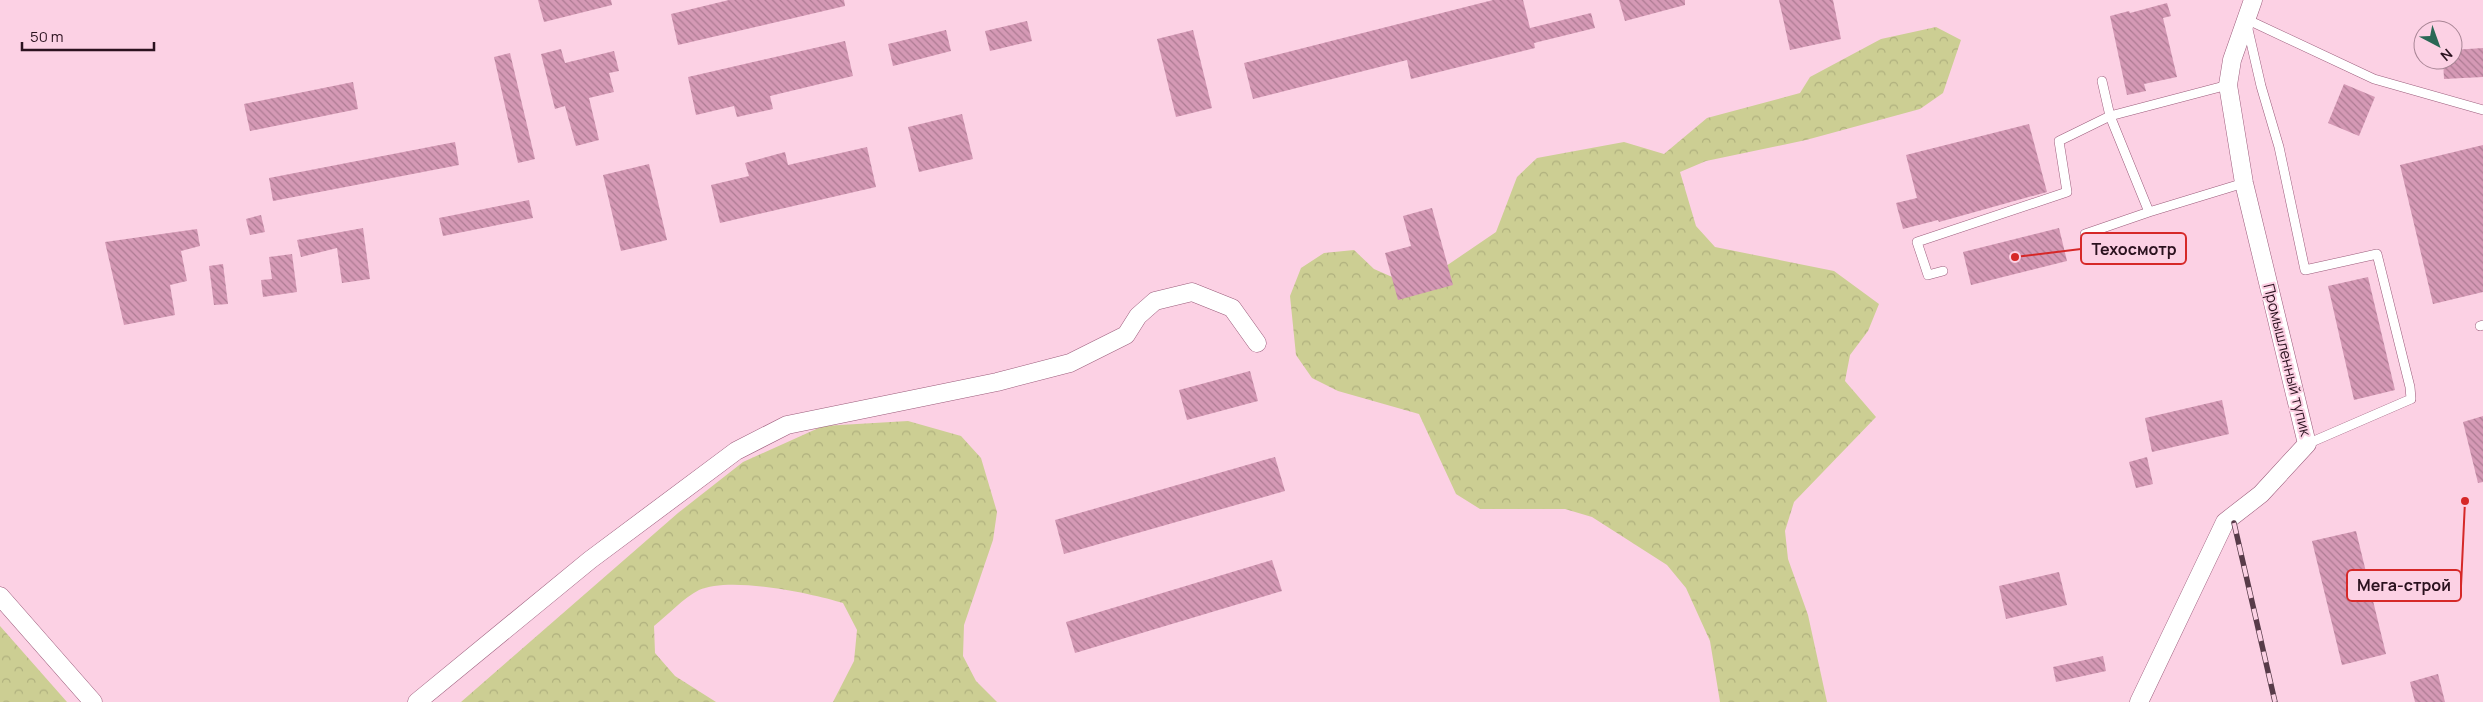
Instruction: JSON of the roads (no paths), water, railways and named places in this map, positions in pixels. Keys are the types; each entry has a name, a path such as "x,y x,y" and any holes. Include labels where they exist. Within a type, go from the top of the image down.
{"street":[{"name":"Промышленный тупик","path":"2140,702 2224,522 2261,494 2307,444 2244,183 2228,84 2232,60 2254,0"},
{"path":"417,702 613,543 736,451 787,425 997,382 1070,363 1126,336 1138,316 1155,301 1192,292 1232,308 1257,343"},
{"path":"0,596 93,702"}],"lane":[{"path":"2246,19 2374,79 2483,110"},
{"path":"2246,19 2261,86 2279,146 2306,270 2377,254 2410,387 2411,398 2307,444"},
{"path":"2102,81 2110,116 2149,212"},
{"path":"1943,271 1928,275 1917,242 2067,192 2058,141 2110,116 2228,84"},
{"path":"2085,234 2244,183"}],"railway":[{"path":"2234,523 2275,702"}],"place":[{"name":"Техосмотр","path":"2015,257"},
{"name":"Мега-строй","path":"2465,501"}]}
